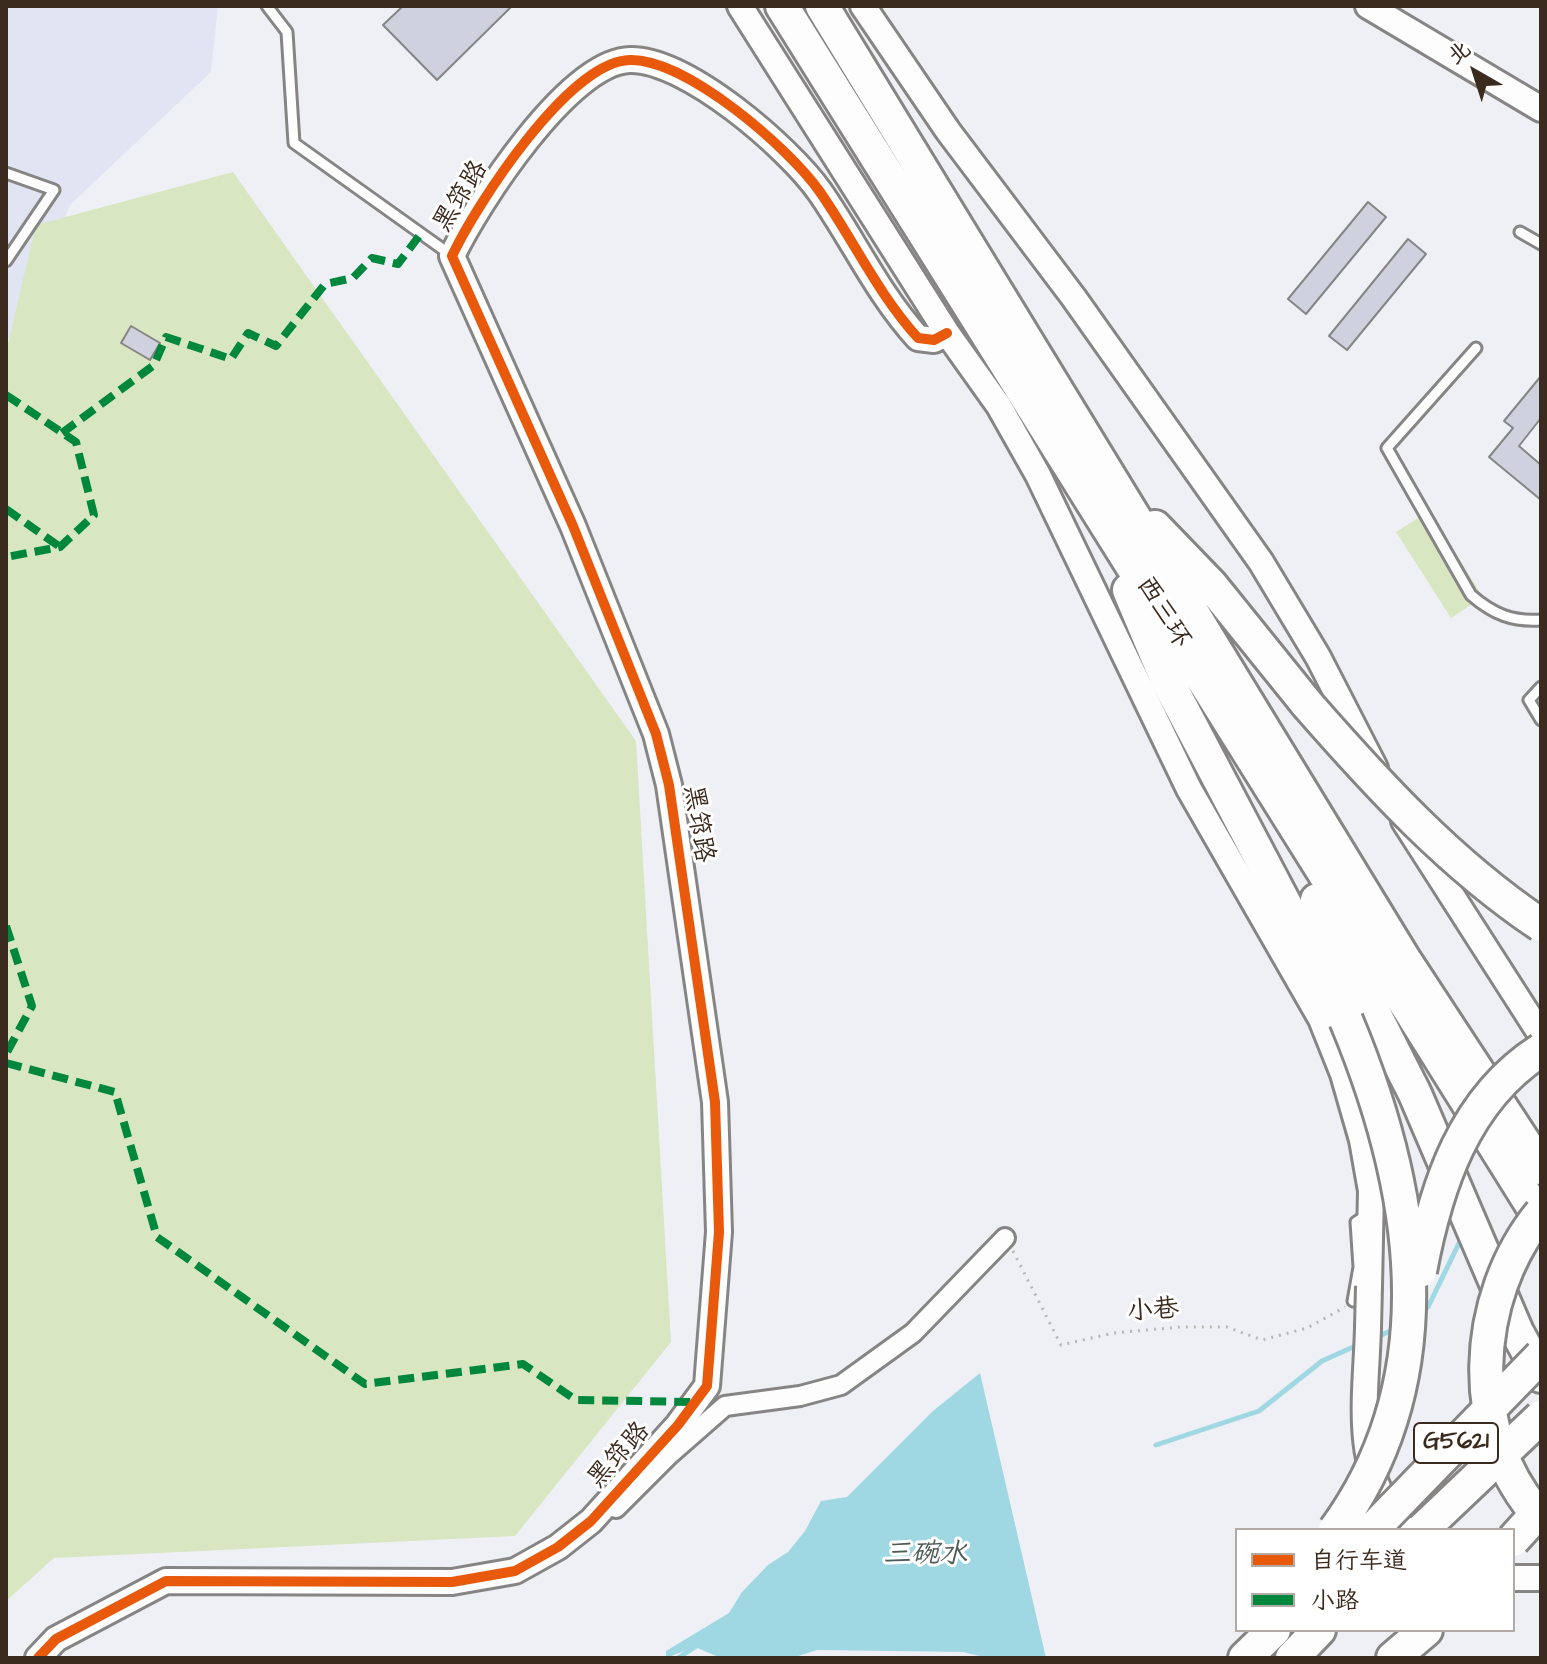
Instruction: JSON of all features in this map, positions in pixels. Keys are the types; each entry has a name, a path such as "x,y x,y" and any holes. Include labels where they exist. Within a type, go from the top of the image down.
{"highway":[{"name":"西三环","path":"782,6 1541,1168"},
{"name":"西三环","path":"829,13 1245,749 1541,1220"},
{"path":"1102,492 1211,585 1352,756 1463,867 1541,925"},
{"path":"1102,492 1167,680 1346,1020 1374,1094 1396,1169 1407,1232 1409,1334"},
{"path":"1245,749 1415,1094 1517,1332 1541,1376"},
{"path":"1336,1528 1376,1454 1400,1377 1428,1230 1454,1152 1485,1100 1514,1070 1541,1050"},
{"path":"1480,1079 1541,1150"},
{"path":"1541,1213 1515,1251 1500,1281 1485,1352 1487,1390 1496,1434 1513,1478 1541,1518"},
{"name":"G5621","path":"1374,1528 1541,1356"},
{"name":"G5621","path":"1424,1528 1541,1417"},
{"path":"1515,1538 1541,1509"},
{"path":"1219,1658 1245,1632"},
{"path":"1245,1658 1272,1632"},
{"path":"1292,1658 1317,1632"},
{"path":"1393,1658 1424,1632"}],"main road":[{"path":"740,6 947,333 999,406 1038,475 1189,789 1321,1019 1343,1074 1362,1140 1371,1212 1361,1293 1366,1376 1364,1424 1370,1474 1387,1510 1404,1528"},
{"path":"863,6 948,131 1074,298 1261,562 1318,657 1409,829 1541,1035"},
{"path":"1368,6 1541,109"},
{"name":"黑筇路","path":"38,1657 68,1632 166,1581 452,1582 515,1571 558,1547 601,1510 678,1425 707,1386 719,1232 715,1102 678,838 656,734 573,526 452,256 467,225 504,170 559,103 593,71 630,60 669,69 734,108 780,146 819,191 894,312 918,338 934,340 947,333"},
{"path":"1515,1578 1541,1578"}],"street":[{"path":"601,1510 619,1507 669,1455 725,1406 800,1396 841,1385 913,1333 1005,1238"}],"lane":[{"path":"267,6 287,32 294,143 452,256"},
{"path":"6,173 54,190 6,261"},
{"path":"1520,232 1541,244"},
{"path":"1476,348 1387,448 1471,595 1489,609 1517,621 1541,620"},
{"path":"1541,687 1529,700 1541,720"}],"shaded area":[{"path":"6,6 218,6 211,72 71,204 6,344"}],"green space":[{"path":"233,172 636,741 671,1342 515,1536 54,1558 6,1601 6,352 36,225"},
{"path":"1429,511 1483,597 1451,618 1396,532"}],"water":[{"name":"三碗水","path":"980,1373 1046,1658 988,1658 963,1652 817,1650 792,1658 721,1658 695,1647 666,1658 666,1651 729,1613 742,1592 768,1565 788,1552 805,1531 821,1501 847,1497 933,1411"}],"building":[{"path":"403,6 512,6 437,80 383,25"},
{"path":"1368,202 1386,217 1306,314 1288,299"},
{"path":"1408,239 1426,254 1347,350 1329,336"},
{"path":"131,326 160,343 150,360 121,343"},
{"path":"1541,376 1541,418 1519,446 1541,465 1541,500 1489,457 1513,428 1504,421"}],"waterway":[{"path":"1419,1315 1428,1307 1462,1237"},
{"path":"1377,1337 1397,1328"},
{"path":"1156,1445 1259,1411 1322,1361 1360,1344"},
{"path":"678,1658 695,1647"}],"marked path":[{"path":"62,433 154,365 166,337 231,359 248,333 276,346 325,284 353,278 372,258 398,264 422,232"},
{"path":"6,395 76,442 94,515 60,547 6,557"},
{"path":"6,509 60,547"},
{"path":"6,926 32,1006 6,1054"},
{"path":"6,1063 115,1092 157,1237 365,1384 523,1364 576,1400 695,1402"}],"cycle path":[{"path":"38,1658 56,1639 166,1581 452,1582 515,1571 558,1547 591,1521 678,1425 707,1386 719,1232 715,1102 669,785 656,734 573,526 452,256 481,204 527,139 580,84 606,67 630,60 653,64 707,90 761,131 820,192 878,285 918,338 934,340 947,333"}]}
